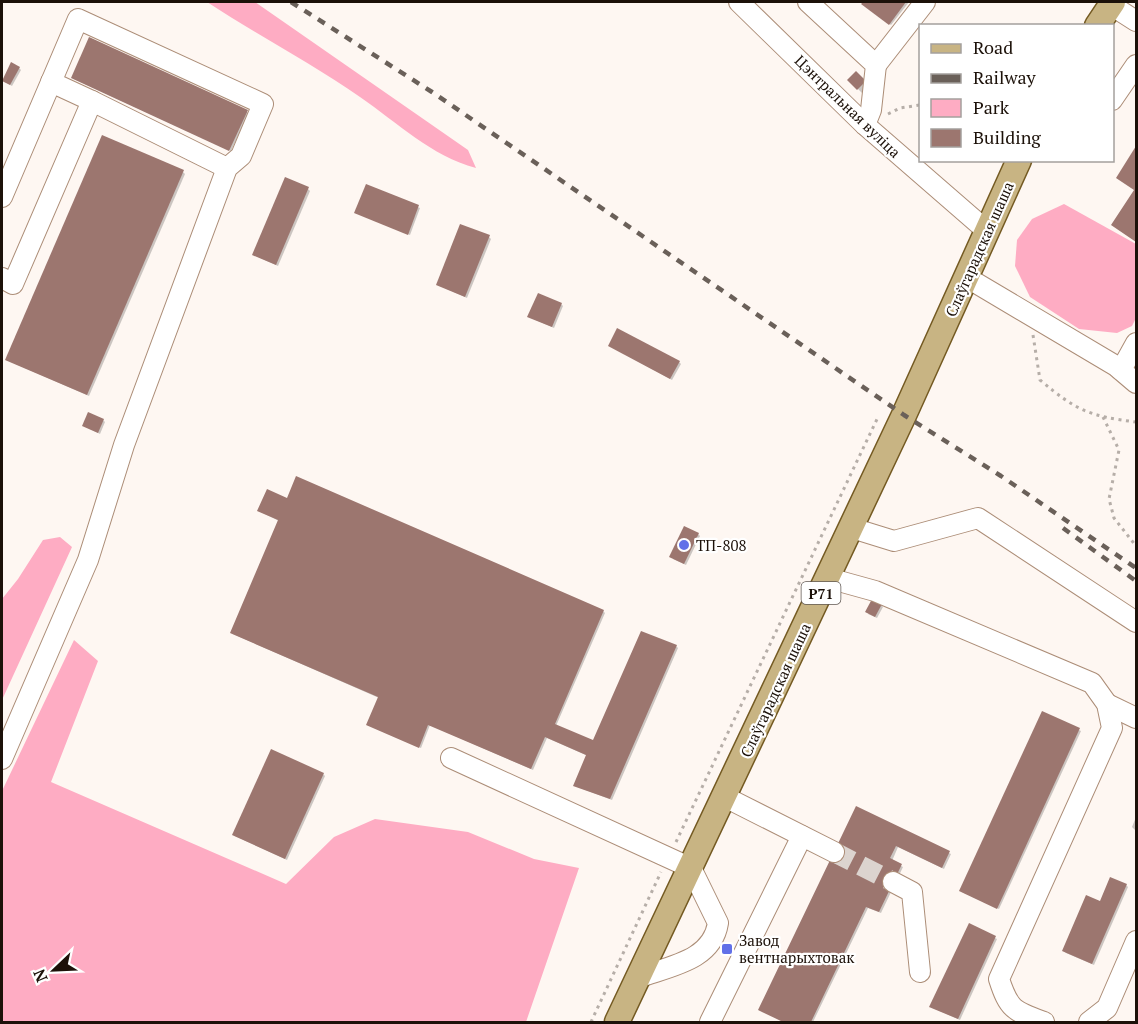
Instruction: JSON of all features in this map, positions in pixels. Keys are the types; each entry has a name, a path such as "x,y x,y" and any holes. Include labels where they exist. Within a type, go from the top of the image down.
{"main road":[{"path":"1098,24 1112,3"},
{"name":"Слаўгарадская шаша","path":"617,1023 852,528 1018,162"}],"street":[{"name":"Цэнтральная вуліца","path":"739,2 865,125 987,231"},
{"path":"808,2 876,65"},
{"path":"865,125 872,110 876,65 925,2"},
{"path":"1112,3 1137,21"},
{"path":"2,197 78,19 263,104 241,156 227,168 124,445 88,560 2,759"},
{"path":"1114,99 1137,65"},
{"path":"51,82 227,168"},
{"path":"2,278 13,284 92,101"},
{"path":"966,277 1121,370 1137,382"},
{"path":"1121,370 1137,343"},
{"path":"852,528 894,541 978,518 1137,622"},
{"path":"828,578 875,591 1092,683 1107,704 1112,728 999,979 1006,1002 1022,1014 1044,1023"},
{"path":"1107,704 1137,717"},
{"path":"451,758 667,860 691,868 718,923 713,939 703,953 638,978"},
{"path":"725,797 834,852"},
{"path":"710,1023 802,836"},
{"path":"893,882 912,892 920,972"},
{"path":"1089,1023 1107,1008 1137,941"}],"path":[{"path":"865,125 900,108 919,105"},
{"path":"1030,315 1040,380 1070,406 1102,417 1137,422"},
{"path":"591,1023 878,417"},
{"path":"1102,417 1119,450 1109,499 1114,518 1137,546"}],"green space":[{"path":"207,2 255,2 468,150 476,168 444,156 415,138 360,97"},
{"path":"1064,204 1136,244 1136,318 1132,326 1117,333 1079,329 1030,297 1015,266 1017,240 1032,219"},
{"path":"60,537 72,547 2,700 2,599 43,540"},
{"path":"74,640 98,661 51,782 286,884 334,837 375,819 468,832 534,859 579,868 526,1022 2,1022 2,791"}],"building":[{"path":"863,2 906,2 889,25 861,4"},
{"path":"89,37 248,110 229,151 71,78"},
{"path":"11,62 20,67 10,85 2,81"},
{"path":"856,71 866,81 857,90 847,80"},
{"path":"102,135 184,170 87,395 5,360"},
{"path":"1136,146 1136,242 1111,225 1134,190 1116,178"},
{"path":"285,177 309,187 276,265 252,255"},
{"path":"366,184 419,205 408,235 354,213"},
{"path":"460,224 490,235 465,297 436,285"},
{"path":"538,293 562,303 552,327 527,317"},
{"path":"617,328 680,361 670,379 608,346"},
{"path":"88,412 104,419 98,433 82,426"},
{"path":"296,476 604,610 555,724 593,740 641,631 677,645 610,799 573,786 586,755 545,737 531,769 428,725 419,748 366,725 378,697 230,633 278,520 257,511 267,489 287,498"},
{"name":"ТП-808","path":"684,526 699,533 684,564 669,557"},
{"path":"872,599 882,604 875,617 865,612"},
{"path":"1042,711 1080,728 997,909 959,891"},
{"path":"271,749 324,773 285,859 232,835"},
{"path":"856,806 950,851 942,868 896,846 890,858 902,864 879,912 866,907 811,1022 783,1022 758,1010"},
{"path":"1110,877 1127,884 1092,964 1062,951 1086,895 1100,901"},
{"path":"969,923 996,936 958,1019 929,1007"}],"tunnel":[{"path":"834,852 893,882"}],"railway":[{"path":"291,2 432,92 904,415 1001,476 1136,568"},
{"path":"1063,528 1136,581"}],"place":[{"name":"ТП-808","path":"684,545"},
{"name":"Завод вентнарыхтовак","path":"727,949"}]}
